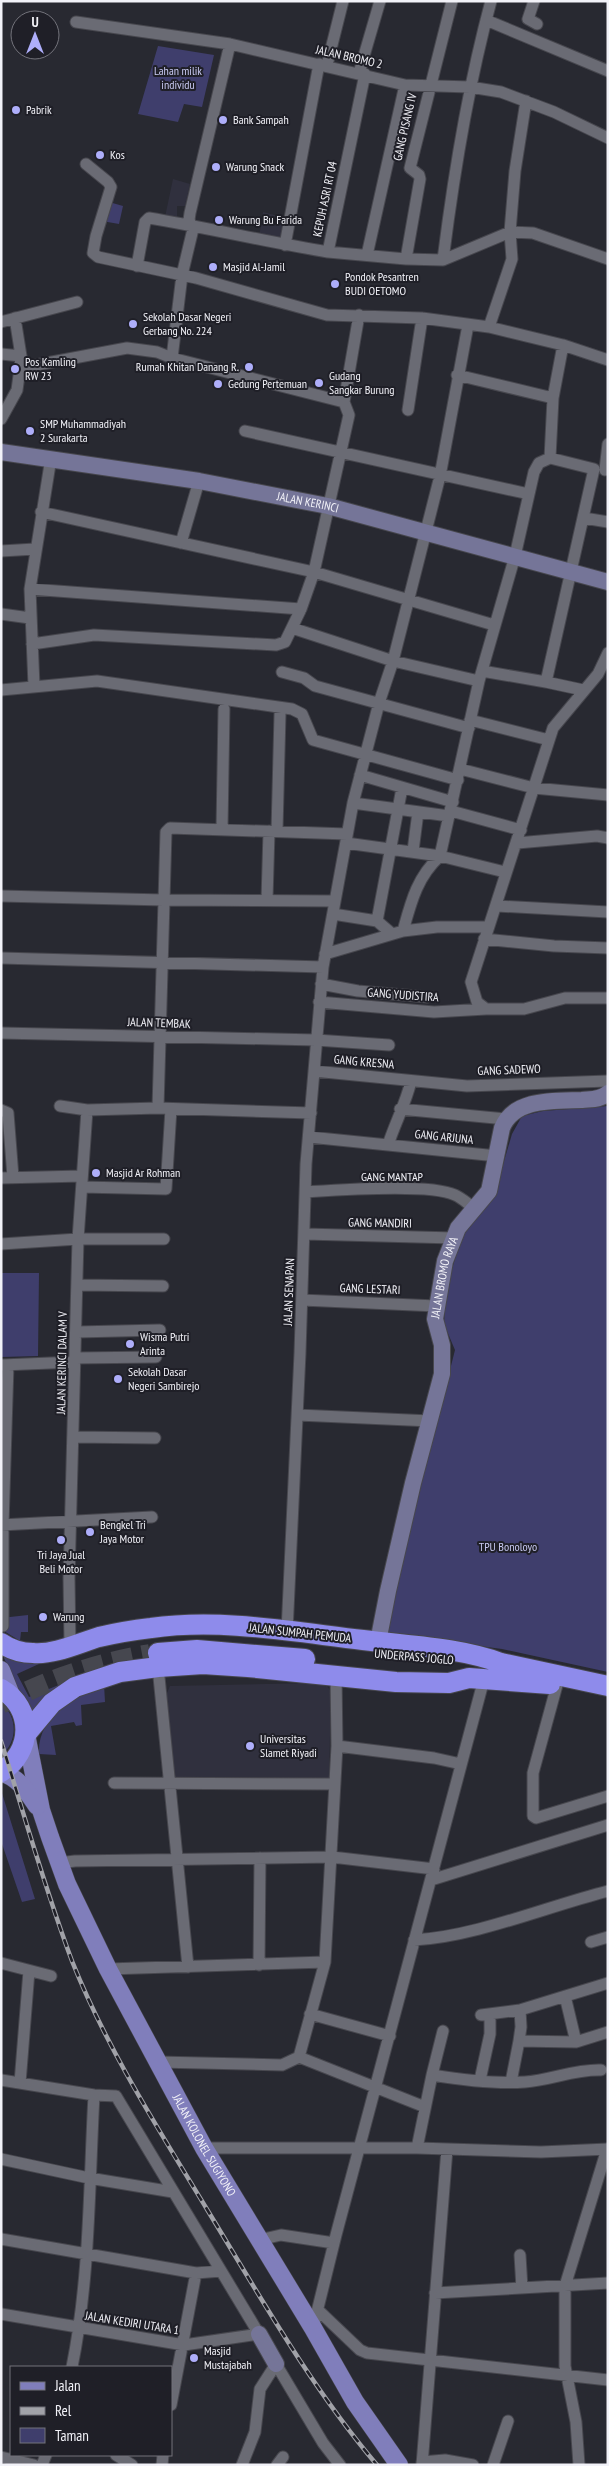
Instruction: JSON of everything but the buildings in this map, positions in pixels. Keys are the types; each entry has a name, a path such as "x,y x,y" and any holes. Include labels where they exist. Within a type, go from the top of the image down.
{"highway":[{"name":"JALAN SUMPAH PEMUDA","path":"2,1634 9,1648 33,1654 102,1637 153,1628 204,1625 287,1632 439,1650 486,1658 501,1663 604,1685"},
{"name":"UNDERPASS JOGLO","path":"152,1654 199,1638 239,1640 416,1658 501,1663"},
{"name":"UNDERPASS JOGLO","path":"152,1654 196,1650 259,1654 476,1679"},
{"name":"JALAN SUMPAH PEMUDA","path":"26,1734 52,1703 75,1686 120,1672 152,1654 203,1664 396,1682 432,1683 476,1679 557,1685 604,1685"},
{"path":"1,1772 20,1754 26,1734 22,1710 6,1692"}],"main road":[{"path":"1,1670 6,1692"},
{"name":"JALAN KOLONEL SUGIYONO","path":"26,1734 41,1810 59,1863 108,1969 204,2148 259,2240 316,2319 355,2402 399,2465"},
{"name":"JALAN KOLONEL SUGIYONO","path":"1,1772 16,1780 41,1810"}],"street":[{"path":"285,245 323,65 343,1"},
{"name":"KEPUH ASRI RT 04","path":"137,266 146,219 191,225 328,252 362,73 380,1"},
{"path":"429,84 452,1"},
{"path":"443,260 454,172 470,87 492,1"},
{"path":"534,1 528,19 537,24"},
{"path":"486,20 608,72"},
{"name":"JALAN BROMO 2","path":"76,22 230,44 362,73 405,85 429,84 470,87 501,92 526,100 608,138"},
{"path":"172,358 182,275 193,229 189,220 190,213 230,44"},
{"name":"GANG PISANG IV","path":"406,259 420,179 419,175 410,168 429,84"},
{"path":"367,255 405,85"},
{"path":"489,327 512,260 510,232 515,171 526,100"},
{"path":"86,164 108,182 111,187 96,236 94,255 182,275 327,316 359,315 422,318 489,327 563,345 608,360"},
{"path":"328,252 406,259 443,260 510,232 532,233 608,259"},
{"path":"1,322 77,302"},
{"path":"32,644 94,635 281,644 285,642 302,608 314,572 349,415 344,402 359,315"},
{"path":"1,419 18,390 21,356 16,318"},
{"path":"408,410 422,318"},
{"name":"JALAN SENAPAN","path":"287,1632 288,1574 298,1415 308,1137 323,967 353,803 379,703 393,661 440,476 457,375 468,325"},
{"path":"550,458 553,398 563,345"},
{"path":"20,368 126,348 157,352 172,358 344,402"},
{"path":"1,354 21,356"},
{"path":"457,375 553,398"},
{"path":"245,431 440,476 529,494"},
{"path":"546,682 584,518 602,470 608,444"},
{"name":"JALAN KERINCI","path":"1,452 199,481 328,506 608,582"},
{"path":"34,686 30,590 35,549 51,458"},
{"path":"403,931 414,891 431,862 440,856 480,676 515,556 534,472 539,463 550,458 602,470"},
{"path":"181,543 199,481"},
{"path":"41,512 314,572 494,624"},
{"path":"584,518 608,522"},
{"path":"1,551 35,549"},
{"path":"30,590 302,608"},
{"path":"1,614 30,618"},
{"path":"292,628 393,661 480,676 546,682 583,690"},
{"path":"486,1009 477,1002 471,982 553,728 583,690 603,675 608,653"},
{"path":"282,672 304,678 315,686 379,703 549,740"},
{"path":"1,690 97,681 292,709 302,714 312,740 459,775 534,788 608,795"},
{"path":"222,830 224,709"},
{"path":"267,900 280,714"},
{"path":"360,775 402,788 451,810 521,830"},
{"path":"377,921 402,788"},
{"path":"353,803 418,812 451,810"},
{"path":"413,851 418,812"},
{"path":"158,1108 166,832 170,828 273,831 346,838 440,856 505,872"},
{"path":"517,842 597,836 608,838"},
{"path":"1,896 164,900 334,901"},
{"path":"497,906 608,912"},
{"path":"333,914 377,921 391,933"},
{"path":"325,954 403,931 437,927 488,927"},
{"path":"484,939 554,946 608,948"},
{"path":"1,958 323,967"},
{"path":"321,984 358,991 427,997"},
{"name":"GANG YUDISTIRA","path":"319,1002 434,1012 524,1009 565,998 608,998"},
{"name":"JALAN TEMBAK","path":"1,1033 316,1040 389,1045"},
{"name":"GANG KRESNA","path":"314,1071 411,1080"},
{"path":"388,1145 400,1109 406,1099 411,1080"},
{"name":"GANG SADEWO","path":"411,1080 467,1086 607,1091"},
{"path":"400,1109 506,1119 514,1111 529,1104 596,1099 607,1091"},
{"path":"60,1106 87,1110 158,1108 311,1113"},
{"path":"1,1178 82,1181 166,1189 171,1109"},
{"path":"3,1110 8,1113 14,1177"},
{"name":"JALAN KERINCI DALAM V","path":"70,1646 69,1578 78,1239 87,1110"},
{"name":"JALAN BROMO RAYA","path":"378,1642 413,1483 431,1421 444,1359 435,1318 445,1261 454,1238 465,1218 486,1197 489,1191 506,1119"},
{"name":"GANG ARJUNA","path":"308,1137 497,1156"},
{"name":"GANG MANTAP","path":"306,1192 379,1190 442,1192 455,1195 474,1208"},
{"name":"GANG MANDIRI","path":"305,1234 454,1238"},
{"path":"1,1244 78,1239 164,1239"},
{"path":"77,1285 163,1286"},
{"name":"GANG LESTARI","path":"302,1300 436,1306"},
{"path":"76,1332 160,1330"},
{"path":"2,1634 5,1365 156,1357"},
{"path":"298,1415 431,1421"},
{"path":"74,1437 155,1438"},
{"path":"2,1525 152,1517"},
{"path":"152,1654 178,1860 188,1967"},
{"path":"299,2057 325,1962 337,1746 336,1676"},
{"path":"476,1679 461,1764 390,2036 358,2150 316,2319 364,2352 608,2380"},
{"path":"557,1685 533,1773 533,1816 536,1818 608,1796"},
{"path":"337,1746 434,1758 461,1764"},
{"path":"114,1783 335,1784"},
{"path":"59,1863 74,1861 332,1857 432,1875 608,1825"},
{"path":"259,1965 260,1858"},
{"path":"414,1940 439,1937 487,1925 608,1891"},
{"path":"591,1942 608,1937"},
{"path":"108,1969 325,1962"},
{"path":"1,1964 51,1976"},
{"path":"20,2083 29,1971"},
{"path":"480,2080 490,2034 486,2015 520,2010 608,1983"},
{"path":"565,1996 576,2042"},
{"path":"511,2082 519,2041 520,2010"},
{"path":"310,2014 390,2036"},
{"path":"417,2148 443,2031"},
{"path":"519,2041 576,2042 608,2032"},
{"path":"158,2062 282,2065 299,2057 425,2107"},
{"path":"432,2075 511,2082 543,2080 587,2070 601,2070"},
{"path":"1,2080 94,2095 116,2096 323,2443 340,2465"},
{"path":"72,2366 80,2328 86,2254 94,2095"},
{"path":"204,2148 358,2150 417,2148 541,2152 607,2149 565,2286 565,2366 576,2422 579,2465"},
{"path":"447,2149 422,2463 445,2460 473,2465"},
{"path":"1,2159 89,2178 173,2192"},
{"path":"259,2240 281,2235 334,2243"},
{"path":"1,2239 196,2273 221,2271"},
{"path":"520,2255 522,2288"},
{"path":"172,2399 184,2345 196,2273"},
{"path":"435,2293 608,2283"},
{"name":"JALAN KEDIRI UTARA 1","path":"1,2314 184,2345 259,2334"},
{"path":"242,2465 255,2432 260,2389 276,2364"},
{"path":"493,2465 508,2420"},
{"path":"118,2456 130,2464"},
{"path":"1,2457 34,2465"}],"shaded area":[{"path":"173,179 190,184 185,206 177,206 177,219 165,217"},
{"path":"263,212 286,218 282,242 259,237"},
{"name":"Universitas Slamet Riyadi","path":"326,1684 331,1692 329,1779 172,1781 166,1695 170,1686"}],"green space":[{"name":"Lahan milik individu","path":"158,46 214,55 202,107 184,104 178,122 138,114"},
{"path":"109,202 123,206 119,224 102,221"},
{"name":"TPU Bonoloyo","path":"608,1106 608,1672 502,1649 384,1633 455,1350 444,1324 445,1302 451,1272 465,1226 495,1192 512,1134 522,1116 543,1111"},
{"path":"1,1273 39,1273 38,1356 1,1357"},
{"path":"28,1615 28,1632 21,1632 20,1641 4,1631 1,1618"},
{"path":"5,1654 52,1658 17,1674 29,1697 81,1676 33,1715 17,1688 4,1658"},
{"path":"104,1684 105,1702 81,1705 82,1725 76,1726 74,1722 51,1726 56,1755 39,1754 40,1741 44,1729 51,1719 70,1702"},
{"path":"1,1703 11,1715 14,1729 11,1743 1,1756"},
{"path":"1,1790 35,1899 22,1902 1,1841"}],"tunnel":[{"path":"1,1704 56,1679 92,1667 150,1654"}],"railway":[{"path":"1,1741 62,1934 86,1994 117,2057 267,2309 330,2405 377,2465"}],"place":[{"name":"Pabrik","path":"16,110"},
{"name":"Bank Sampah","path":"223,120"},
{"name":"Kos","path":"100,155"},
{"name":"Warung Snack","path":"216,167"},
{"name":"Warung Bu Farida","path":"219,220"},
{"name":"Masjid Al-Jamil","path":"213,267"},
{"name":"Pondok Pesantren BUDI OETOMO","path":"335,284"},
{"name":"Sekolah Dasar Negeri Gerbang No. 224","path":"133,324"},
{"name":"Rumah Khitan Danang R.","path":"249,367"},
{"name":"Pos Kamling RW 23","path":"15,369"},
{"name":"Gudang Sangkar Burung","path":"319,383"},
{"name":"Gedung Pertemuan","path":"218,384"},
{"name":"SMP Muhammadiyah 2 Surakarta","path":"30,431"},
{"name":"Masjid Ar Rohman","path":"96,1173"},
{"name":"Wisma Putri Arinta","path":"130,1344"},
{"name":"Sekolah Dasar Negeri Sambirejo","path":"118,1379"},
{"name":"Bengkel Tri Jaya Motor","path":"90,1532"},
{"name":"Tri Jaya Jual Beli Motor","path":"61,1540"},
{"name":"Warung","path":"43,1617"},
{"name":"Universitas Slamet Riyadi","path":"250,1746"},
{"name":"Masjid Mustajabah","path":"194,2358"}]}
